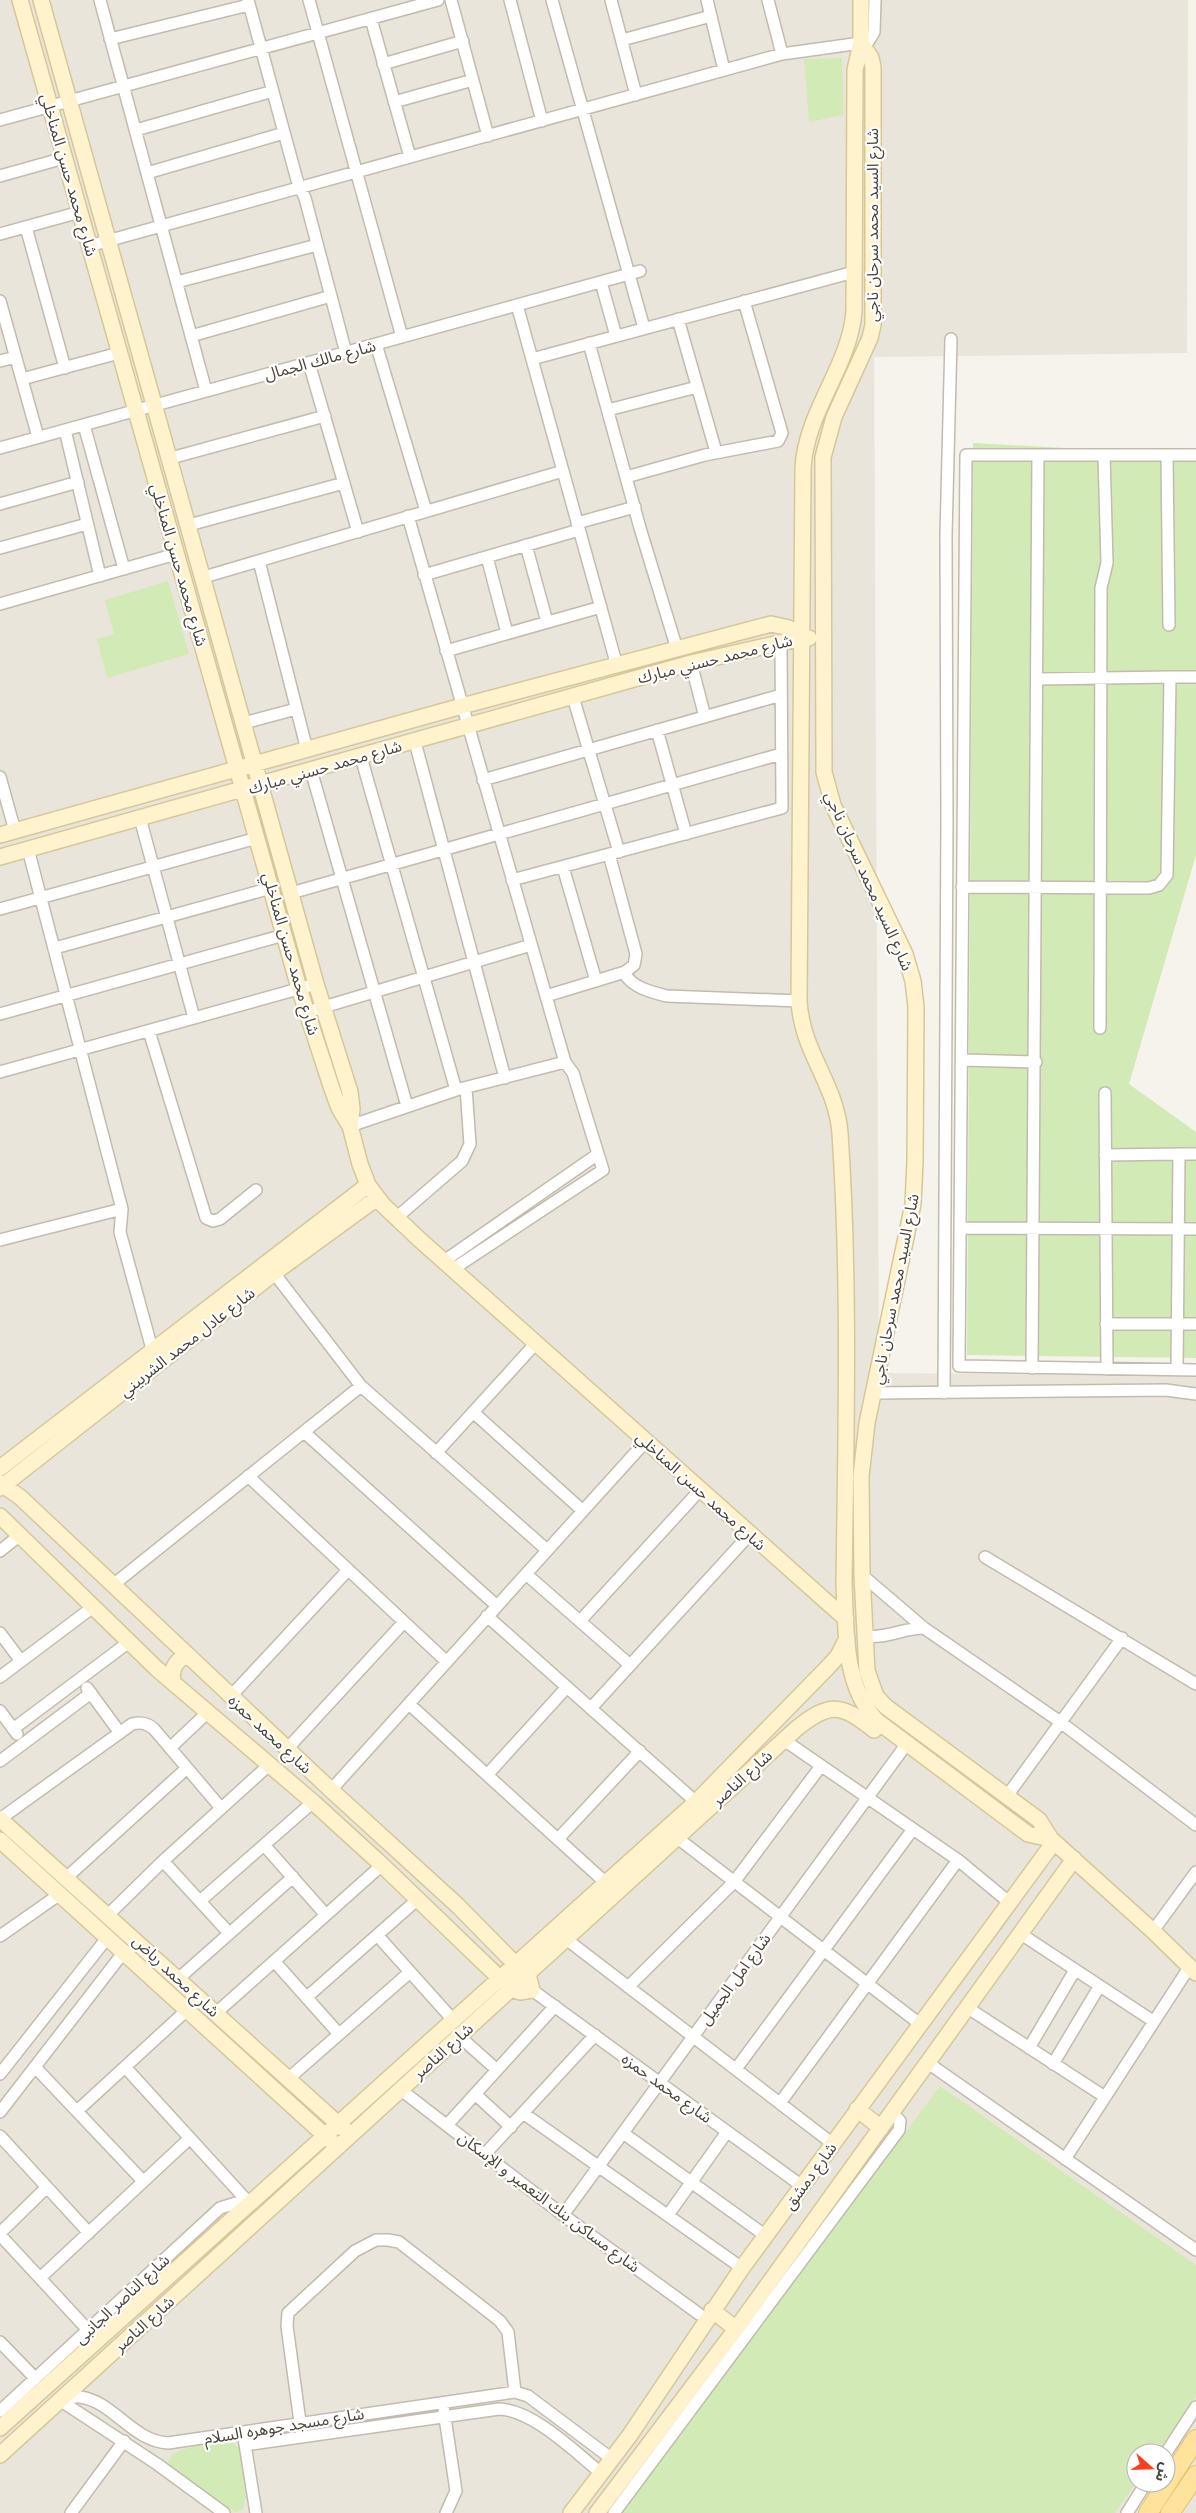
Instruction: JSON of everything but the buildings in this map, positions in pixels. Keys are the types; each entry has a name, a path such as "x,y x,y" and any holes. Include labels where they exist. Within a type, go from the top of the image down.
{"main road":[{"path":"1148,2513 1196,2439"},
{"path":"1170,2513 1196,2475"}],"street":[{"name":"شارع محمد حسن المناخلي","path":"20,0 299,988 332,1089 350,1126 368,1186 376,1198 396,1218 846,1619"},
{"name":"شارع محمد حسن المناخلي","path":"41,0 156,405 316,984 350,1092 352,1109 350,1126"},
{"path":"100,0 206,391"},
{"path":"309,0 402,337"},
{"path":"0,120 438,0"},
{"path":"452,0 488,136"},
{"path":"510,0 542,121"},
{"path":"552,0 583,110 635,273 644,328"},
{"path":"611,0 636,95"},
{"path":"707,0 724,70"},
{"path":"768,0 782,54"},
{"name":"شارع السيد محمد سرحان ناجي","path":"846,1619 844,1242 839,1128 829,1088 806,1041 799,1000 801,638 803,457 812,423 851,332 854,312 855,70 861,44 861,0"},
{"path":"89,246 782,54 868,42 874,32 875,0"},
{"path":"110,38 249,2 284,133 300,188 305,198 346,352"},
{"path":"622,40 711,16"},
{"path":"370,18 410,158"},
{"path":"383,64 463,41"},
{"name":"شارع السيد محمد سرحان ناجي","path":"861,44 867,50 873,67 872,325 870,338 829,429 823,457 824,772 828,794 905,954 913,981 916,1006 915,1162 912,1204 866,1434 861,1476 862,1575 866,1636"},
{"path":"394,102 473,80"},
{"path":"136,130 273,92"},
{"path":"148,173 284,133"},
{"path":"0,176 64,158"},
{"path":"0,234 80,212"},
{"path":"26,227 65,368"},
{"path":"177,282 317,245"},
{"path":"532,359 854,272"},
{"name":"شارع مالك الجمال","path":"0,448 635,273"},
{"path":"602,282 616,336"},
{"path":"192,336 331,296"},
{"path":"0,301 4,333 16,357 38,438"},
{"path":"626,477 716,452 778,441 782,435 744,301"},
{"path":"517,305 617,666"},
{"path":"678,319 716,452"},
{"path":"944,1392 947,818 946,535 951,339"},
{"path":"589,343 677,649"},
{"path":"376,344 426,511"},
{"path":"22,379 119,353"},
{"path":"0,361 16,357"},
{"path":"310,363 358,532"},
{"path":"608,410 698,387"},
{"path":"170,458 325,416"},
{"path":"84,425 124,569"},
{"path":"65,430 100,576"},
{"path":"1196,455 966,455 959,1366 1196,1370"},
{"path":"1032,1368 1036,1062 1038,455"},
{"path":"1100,1028 1101,588 1107,563 1104,455"},
{"path":"1167,456 1169,626"},
{"path":"204,577 563,471"},
{"path":"0,504 78,482"},
{"path":"189,525 344,483"},
{"path":"424,575 526,545 635,507"},
{"path":"408,516 565,1062 573,1073 603,1170 530,1218 448,1265"},
{"path":"0,548 88,524"},
{"path":"526,545 547,622"},
{"path":"0,604 176,554"},
{"path":"487,557 507,633"},
{"path":"258,561 307,750"},
{"path":"446,650 601,607"},
{"name":"شارع محمد حسني مبارك","path":"7,833 462,706 771,624 789,628 801,638"},
{"path":"801,638 823,639"},
{"name":"شارع محمد حسني مبارك","path":"0,857 691,663 801,638"},
{"path":"512,880 782,808 781,643"},
{"path":"691,663 705,717"},
{"path":"962,888 1149,888 1159,885 1167,874 1170,677"},
{"path":"1037,679 1196,677"},
{"path":"483,780 781,695"},
{"path":"546,996 624,973 634,965 636,954 605,804 573,696"},
{"path":"244,723 296,709"},
{"path":"657,730 686,834"},
{"path":"414,742 505,1078"},
{"path":"291,893 781,754"},
{"path":"361,756 424,978 461,1089 470,1144 462,1161 396,1218"},
{"path":"311,770 407,1106"},
{"path":"0,779 7,833"},
{"path":"140,818 194,1018"},
{"path":"947,818 963,819"},
{"path":"0,909 257,838"},
{"path":"28,849 82,1049 122,1209 120,1232 152,1349"},
{"path":"563,866 596,981"},
{"path":"55,948 271,888"},
{"path":"0,1014 284,935"},
{"path":"307,1012 374,994 531,946"},
{"path":"624,973 628,981 648,991 667,996 799,1000"},
{"path":"0,1072 316,984"},
{"path":"148,1031 206,1218 213,1221 220,1219 256,1190"},
{"path":"962,1060 1036,1062"},
{"path":"350,1126 461,1089 565,1062"},
{"path":"1105,1093 1107,1369"},
{"path":"448,1265 522,1208 598,1154"},
{"path":"1105,1154 1196,1154"},
{"path":"1177,1369 1179,1154"},
{"name":"شارع عادل محمد الشربيني","path":"1,1486 368,1186"},
{"name":"شارع عادل محمد الشربيني","path":"0,1468 152,1349 274,1273 376,1198"},
{"path":"522,1208 530,1218"},
{"path":"0,1240 122,1209"},
{"path":"961,1228 1196,1229"},
{"path":"274,1273 361,1386 547,1550"},
{"path":"1106,1324 1196,1324"},
{"path":"436,1453 536,1343"},
{"path":"113,1586 361,1386"},
{"path":"875,1394 1166,1390 1196,1394"},
{"path":"473,1412 583,1511"},
{"path":"304,1432 497,1606"},
{"path":"846,1436 866,1434"},
{"path":"330,1790 646,1441"},
{"path":"248,1476 447,1662"},
{"name":"شارع محمد حمزه","path":"1,1486 20,1497 287,1750 456,1904 521,1970 531,1982 532,1990 802,2186"},
{"path":"580,1621 700,1490"},
{"name":"شارع محمد حمزه","path":"0,1516 174,1684 313,1802 418,1899 506,1985"},
{"path":"591,1708 750,1534"},
{"path":"0,1551 20,1535"},
{"path":"985,1557 1196,1684"},
{"path":"231,1696 348,1570"},
{"path":"526,1574 630,1665"},
{"path":"862,1575 924,1628 1059,1722 1196,1825"},
{"path":"0,1678 93,1607"},
{"path":"487,1616 696,1802"},
{"path":"846,1619 847,1638 855,1687 863,1704 877,1721 1028,1834 1036,1846 1040,1862"},
{"path":"287,1750 404,1622"},
{"path":"924,1628 904,1629 880,1636 866,1636 867,1671 876,1696 895,1714 1039,1820 1053,1841 1153,1931 1193,1970 1153,2021 1065,2159"},
{"path":"1,1637 21,1661"},
{"name":"شارع الناصر","path":"0,2456 459,2036 606,1883 696,1802 828,1667 838,1656 847,1638"},
{"path":"1006,1796 1122,1638"},
{"path":"13,1729 129,1642"},
{"path":"174,1684 172,1679 174,1667 187,1655"},
{"path":"80,1678 120,1734"},
{"path":"487,1775 567,1686"},
{"path":"0,1761 91,1693"},
{"path":"409,1704 606,1883"},
{"name":"شارع الناصر","path":"521,1970 566,1939 676,1837 816,1713 833,1710 856,1715 879,1733 906,1741"},
{"path":"0,1711 24,1743"},
{"path":"170,1748 207,1713"},
{"path":"0,1819 132,1724 144,1723 154,1729 221,1808"},
{"path":"784,1740 958,1860 1010,1902"},
{"name":"شارع امل الجميل","path":"563,2215 867,1798 906,1741"},
{"path":"558,1840 640,1751"},
{"path":"108,1915 163,1861 269,1765"},
{"path":"628,1987 734,1882 821,1766"},
{"path":"66,1878 187,1768"},
{"path":"963,1784 973,1771"},
{"path":"200,1901 313,1802"},
{"name":"شارع محمد رياض","path":"0,1819 351,2135"},
{"path":"736,2069 912,1829"},
{"path":"1028,1834 1053,1841"},
{"path":"676,1837 920,2024"},
{"name":"شارع محمد رياض","path":"0,1840 338,2147"},
{"name":"شارع دمشق","path":"571,2513 612,2459 706,2312 766,2236 857,2109 1040,1862 1053,1841"},
{"path":"264,1845 326,1915"},
{"name":"شارع دمشق","path":"597,2513 613,2506 736,2329 823,2221 881,2128 1074,1859"},
{"path":"780,2103 958,1860"},
{"path":"163,1861 229,1933"},
{"path":"216,2013 382,1865"},
{"path":"1153,1931 1196,1872"},
{"path":"178,1978 293,1877"},
{"path":"0,1936 60,1894"},
{"path":"307,1997 418,1899"},
{"path":"440,1920 456,1904"},
{"path":"1020,1934 1153,2021"},
{"path":"0,2112 123,1953 131,1935"},
{"path":"377,1935 454,2021"},
{"path":"0,2074 107,1938"},
{"path":"566,1939 833,2144"},
{"path":"274,1961 339,2034"},
{"path":"1029,2048 1075,1970"},
{"path":"288,2079 410,1972"},
{"path":"506,1985 520,1992 532,1990"},
{"name":"شارع الناصر","path":"0,2428 41,2382 250,2204 454,2021 506,1985"},
{"path":"1052,2064 1099,1987"},
{"path":"447,2126 555,2006"},
{"path":"968,2008 1105,2097"},
{"path":"77,2111 187,2010"},
{"path":"485,2154 595,2035"},
{"path":"459,2036 496,2070"},
{"path":"928,2063 1196,2250"},
{"path":"35,2067 144,2182"},
{"path":"126,2067 250,2204"},
{"name":"شارع مساكن بنك التعمير و الإسكان","path":"400,2090 563,2215 706,2312"},
{"path":"475,2094 511,2127"},
{"path":"857,2109 881,2128"},
{"path":"523,2113 742,2268"},
{"path":"613,2506 823,2221 899,2130 900,2121 892,2113"},
{"path":"668,2216 727,2132"},
{"path":"622,2133 766,2236"},
{"path":"0,2136 89,2232"},
{"path":"40,2278 190,2138"},
{"path":"47,2187 0,2234 88,2330"},
{"name":"شارع الناصر الجانبى","path":"0,2411 41,2382 88,2330 220,2208 236,2202 250,2204"},
{"path":"302,2437 287,2326 288,2313 355,2251 376,2240 399,2242 500,2321 508,2332 515,2392 528,2396 612,2459"},
{"path":"706,2312 736,2329"},
{"path":"0,2342 61,2401 158,2464 224,2513"},
{"name":"شارع مسجد جوهره السلام","path":"61,2401 79,2397 93,2402 144,2437 168,2443 515,2392"},
{"path":"443,2402 456,2491 446,2513"},
{"path":"1173,2443 1196,2407"},
{"name":"شارع مسجد جوهره السلام","path":"245,2445 499,2409 520,2412 601,2473"},
{"path":"243,2432 252,2510"},
{"path":"71,2513 124,2441"},
{"path":"158,2464 161,2452 168,2443"},
{"path":"1127,2513 1140,2493"}],"shaded area":[{"path":"0,0 1188,0 1187,353 874,357 879,1373 1196,1376 1196,2513 0,2513"}],"green space":[{"path":"842,58 844,115 809,122 804,59"},
{"path":"973,443 1196,455 1196,855 1129,1084 1196,1132 1196,1358 967,1355"},
{"path":"168,581 189,654 107,678 97,639 114,634 105,600"},
{"path":"940,2086 1196,2265 1196,2397 1164,2443 1126,2443 1126,2493 1129,2493 1115,2513 620,2513"},
{"path":"232,2443 240,2449 246,2495 243,2509 236,2512 223,2506 171,2467 168,2462 171,2456 177,2452 195,2446"}]}
